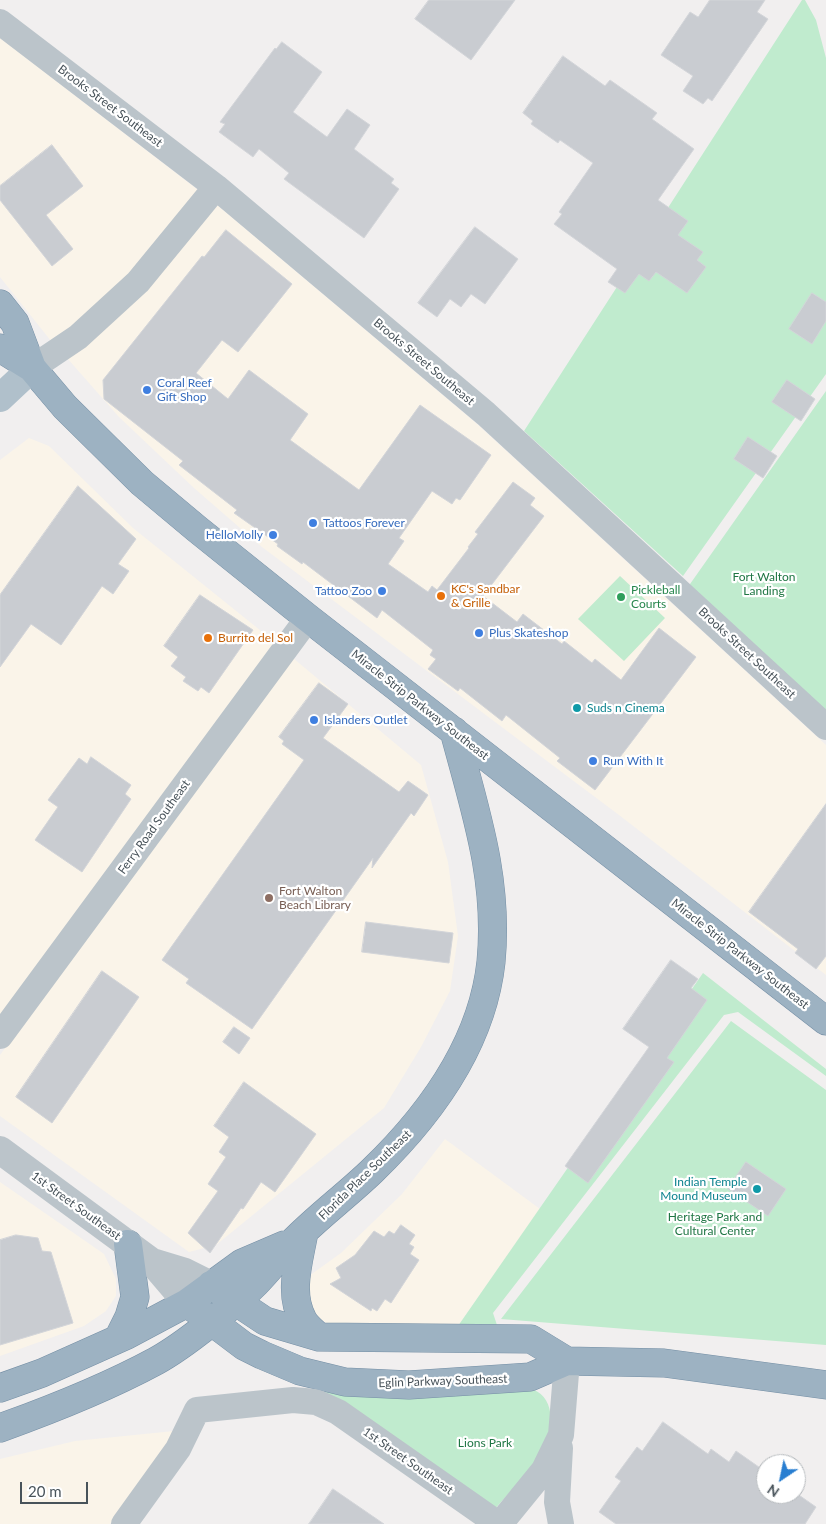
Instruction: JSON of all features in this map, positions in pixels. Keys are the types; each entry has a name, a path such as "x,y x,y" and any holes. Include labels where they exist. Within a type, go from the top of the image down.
{"highway":[{"path":"0,304 15,323 32,368"},
{"path":"0,348 32,368"},
{"name":"Miracle Strip Parkway Southeast","path":"32,368 64,406 142,483 308,618 826,1022"},
{"name":"Florida Place Southeast","path":"298,1237 372,1171 413,1129 436,1100 453,1074 470,1038 483,999 491,963 493,896 487,856 454,731"},
{"path":"0,1388 42,1373 118,1339 187,1303 242,1264 298,1237"},
{"path":"0,1428 64,1405 158,1360 211,1321 256,1283 298,1237"},
{"path":"298,1237 295,1290 298,1307 304,1322 319,1338"},
{"path":"118,1339 129,1317 134,1297 128,1244"},
{"path":"212,1285 264,1321 319,1338 532,1338 567,1361"},
{"name":"Eglin Parkway Southeast","path":"187,1303 244,1346 285,1366 324,1379 360,1384 445,1384 530,1377 567,1361 664,1364 826,1385"}],"main road":[{"path":"0,398 32,368"}],"street":[{"name":"Brooks Street Southeast","path":"0,22 216,187 493,421 826,727"},
{"path":"32,368 78,337 138,282 216,187"},
{"name":"Ferry Road Southeast","path":"0,1036 308,618"},
{"name":"1st Street Southeast","path":"0,1150 152,1262"},
{"path":"152,1262 185,1272 212,1285"},
{"name":"Eglin Parkway Southeast","path":"152,1262 187,1303"},
{"path":"560,1524 557,1502 557,1476 567,1361"},
{"name":"1st Street Southeast","path":"124,1524 178,1449 197,1410 292,1400 316,1402 338,1412 499,1524"},
{"path":"499,1524 544,1470 561,1435"}],"shaded area":[{"path":"0,38 198,190 130,273 71,327 51,341 0,277"},
{"path":"216,204 477,424 826,745 826,975 619,815 262,547 194,488 119,417 67,358"},
{"path":"29,438 49,446 133,528 276,643 0,1017 0,460"},
{"path":"293,658 421,765 448,862 458,936 450,991 421,1047 384,1108 216,1245 189,1252 0,1116 0,1055"},
{"path":"445,1139 540,1209 458,1326 331,1326 314,1315 306,1300 309,1276 341,1253 402,1194"},
{"path":"0,1182 104,1254 116,1279 116,1296 106,1311 84,1326 0,1356"},
{"path":"174,1431 168,1443 110,1524 0,1524 0,1459 75,1441"}],"green space":[{"path":"802,0 805,0 816,20 826,58 826,374 683,576 524,431"},
{"name":"Fort Walton Landing","path":"826,391 826,727 683,594"},
{"name":"Pickleball Courts","path":"620,576 665,618 624,661 578,619"},
{"path":"703,973 826,1069 826,1076 738,1012 724,1015 493,1313 497,1325 458,1326"},
{"name":"Heritage Park and Cultural Center","path":"731,1021 826,1090 826,1345 501,1319"},
{"name":"Lions Park","path":"325,1388 528,1388 537,1391 548,1404 551,1422 550,1431 544,1449 529,1471 495,1509 322,1397"}],"building":[{"path":"429,0 515,0 471,60 415,19"},
{"path":"710,0 765,0 757,12 768,19 712,101 708,98 703,104 683,91 693,76 661,55 690,12 698,17"},
{"path":"282,42 322,72 293,112 327,137 347,109 370,125 354,149 394,179 391,183 399,189 364,238 284,179 289,173 259,149 253,157 219,132 225,124 220,122 275,48"},
{"path":"563,56 605,86 610,80 657,113 652,119 694,149 658,200 688,221 678,235 703,252 697,260 706,267 687,293 656,272 649,281 639,274 625,293 608,282 617,269 554,224 562,214 559,212 593,163 560,140 558,143 531,124 533,121 523,113"},
{"path":"52,145 83,186 46,215 73,249 52,266 0,200 0,186"},
{"path":"475,227 518,259 485,304 471,294 461,307 450,299 437,317 418,303"},
{"path":"226,230 292,284 238,352 222,340 196,373 228,399 249,370 308,414 290,440 359,490 420,405 491,455 460,500 456,498 452,504 432,491 399,538 404,541 388,564 428,592 432,586 437,590 469,548 478,534 475,532 513,482 535,498 530,505 544,516 483,596 517,622 523,614 562,644 564,641 592,663 595,659 621,680 659,628 696,657 595,790 557,761 560,758 506,715 502,721 460,688 458,691 428,669 436,659 430,655 433,650 382,610 377,618 303,562 302,564 277,546 278,544 234,513 237,510 179,465 183,461 104,399 103,380 202,256 204,257"},
{"path":"812,293 826,302 826,321 812,344 789,329"},
{"path":"787,380 815,399 801,421 772,402"},
{"path":"748,437 777,456 763,478 734,459"},
{"path":"78,486 136,539 118,564 129,571 113,594 102,586 61,645 31,624 0,667 0,595"},
{"name":"Burrito del Sol","path":"200,595 253,630 209,693 201,687 198,691 183,681 186,677 171,666 178,657 164,646"},
{"name":"Fort Walton Beach Library","path":"319,683 348,704 323,738 399,792 408,781 428,795 414,816 411,813 372,868 373,858 252,1029 186,983 189,979 162,960 304,760 282,744 284,741 279,737"},
{"path":"91,757 131,785 125,794 131,799 82,872 35,840 58,807 48,800 79,758 87,764"},
{"path":"826,804 826,956 816,969 795,953 798,949 749,912"},
{"path":"366,922 453,933 449,963 362,952"},
{"path":"671,960 698,979 691,988 707,1000 667,1058 674,1062 588,1183 565,1166 649,1047 623,1029"},
{"path":"102,971 139,997 52,1123 16,1097"},
{"path":"234,1027 250,1038 239,1054 223,1042"},
{"path":"244,1082 316,1134 275,1192 261,1182 210,1253 188,1233 218,1191 208,1184 226,1157 219,1152 229,1137 214,1126"},
{"name":"Indian Temple Mound Museum","path":"746,1162 786,1189 768,1216 728,1189"},
{"path":"401,1225 415,1235 409,1244 414,1247 410,1254 419,1260 391,1303 385,1299 377,1311 372,1308 371,1311 330,1284 341,1278 336,1268 355,1255 374,1231 384,1237 389,1231 394,1234"},
{"path":"16,1235 38,1238 42,1251 51,1252 73,1323 0,1345 0,1240"},
{"path":"663,1422 708,1454 711,1449 729,1462 736,1451 756,1465 756,1504 806,1504 806,1500 816,1507 805,1524 616,1524 599,1512 621,1481 615,1477 637,1447 642,1451"},
{"path":"333,1489 384,1524 309,1524"}],"place":[{"name":"Coral Reef Gift Shop","path":"147,390"},
{"name":"Tattoos Forever","path":"313,523"},
{"name":"HelloMolly","path":"273,535"},
{"name":"Tattoo Zoo","path":"382,591"},
{"name":"KC's Sandbar & Grille","path":"441,596"},
{"name":"Pickleball Courts","path":"621,597"},
{"name":"Plus Skateshop","path":"479,633"},
{"name":"Burrito del Sol","path":"208,638"},
{"name":"Suds n Cinema","path":"577,708"},
{"name":"Islanders Outlet","path":"314,720"},
{"name":"Run With It","path":"593,761"},
{"name":"Fort Walton Beach Library","path":"269,898"},
{"name":"Indian Temple Mound Museum","path":"757,1189"}]}
